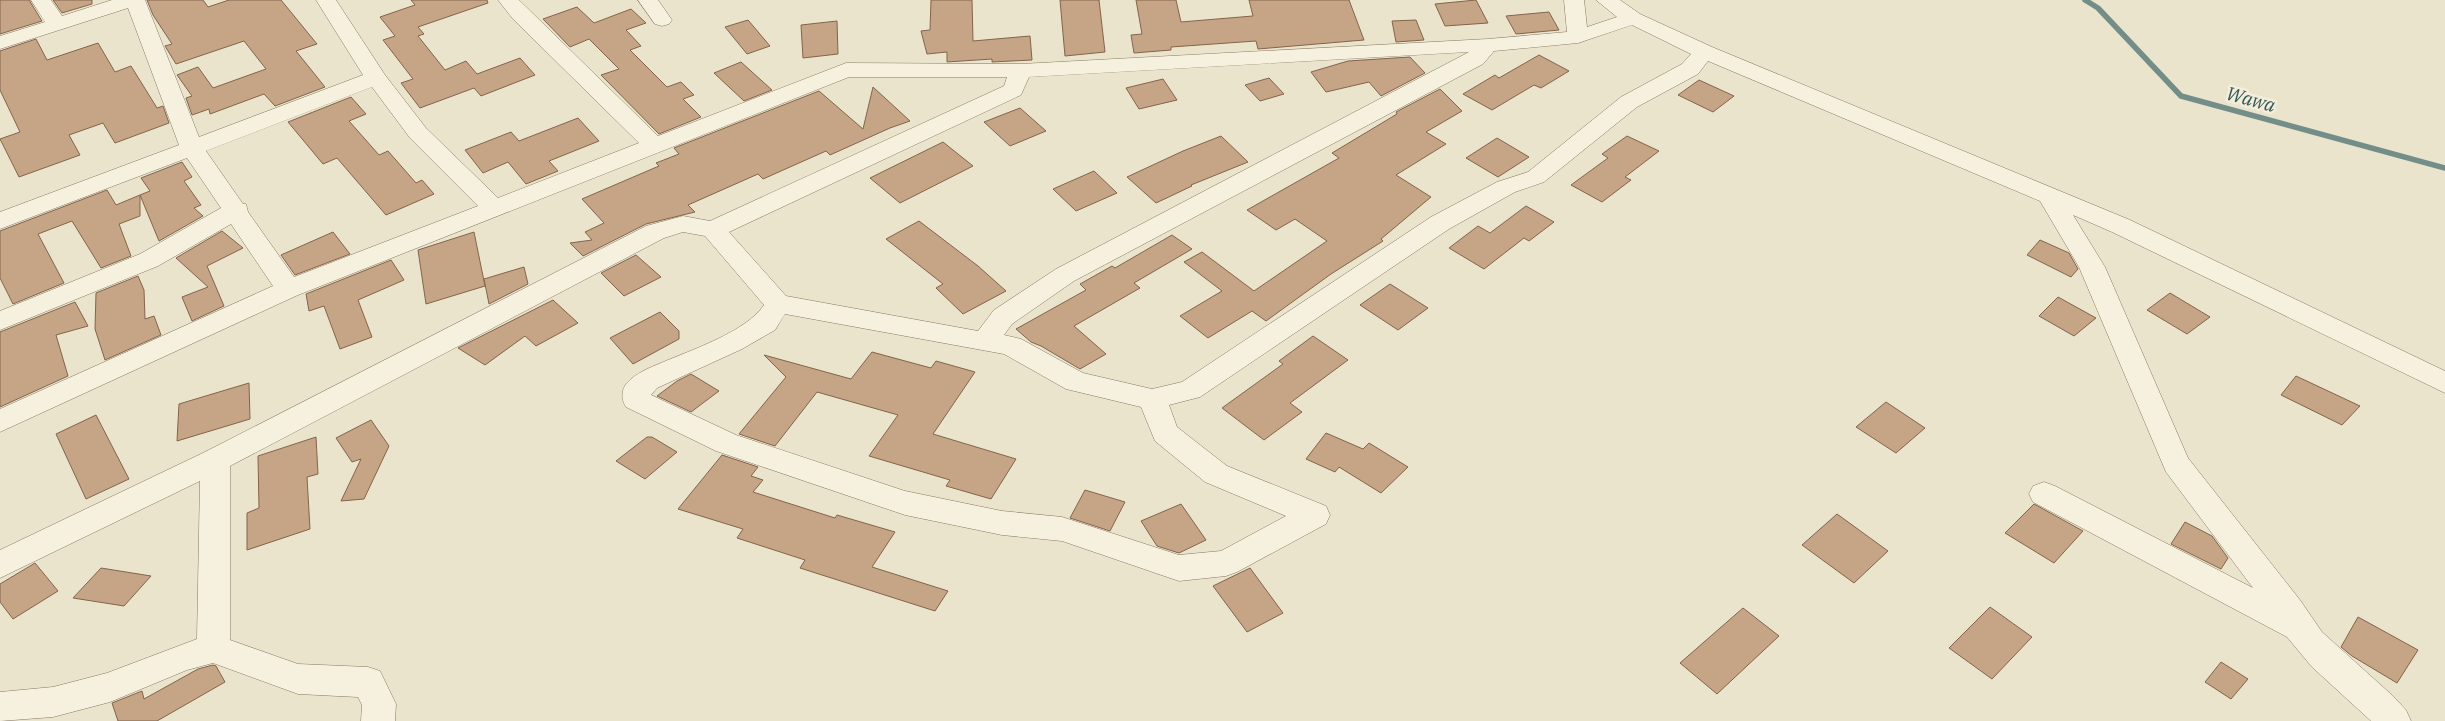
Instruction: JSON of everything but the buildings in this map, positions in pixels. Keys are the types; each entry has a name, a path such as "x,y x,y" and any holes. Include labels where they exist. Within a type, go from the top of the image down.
{"street":[{"path":"41,0 58,26"},
{"path":"0,43 58,26 134,0 192,148 237,210 289,288"},
{"path":"326,0 376,78 418,133 494,208"},
{"path":"508,0 520,15 654,145"},
{"path":"648,0 662,20"},
{"path":"1574,0 1578,37"},
{"path":"1606,0 1633,18 1704,52 2121,226 2445,383"},
{"path":"0,421 289,288 846,70 1021,71 1488,46 1578,37 1633,18"},
{"path":"986,340 1003,317 1065,276 1475,58 1488,46"},
{"path":"713,230 778,304 1011,346 1076,382 1152,399 1190,390 1440,223 1506,187 1536,177 1629,102 1690,69 1704,52"},
{"path":"0,565 215,460 655,232 683,224 713,230 1013,90 1021,71"},
{"path":"1,214 192,148 376,78"},
{"path":"2048,195 2092,267 2176,464 2289,610 2297,626 2342,676 2394,721"},
{"path":"0,321 149,260 237,210"},
{"path":"778,304 766,323 732,342 647,381 637,390 636,400 726,444 904,503 1002,523 1062,529 1179,568 1226,563 1315,515 1216,474 1165,433 1152,399"},
{"path":"213,649 215,460"},
{"path":"2044,494 2297,626"},
{"path":"0,707 53,702 110,687 183,657 213,649 298,679 368,682 380,704 378,721"}],"waterway":[{"name":"Wawa","path":"2085,0 2098,8 2181,96 2445,168"}]}
